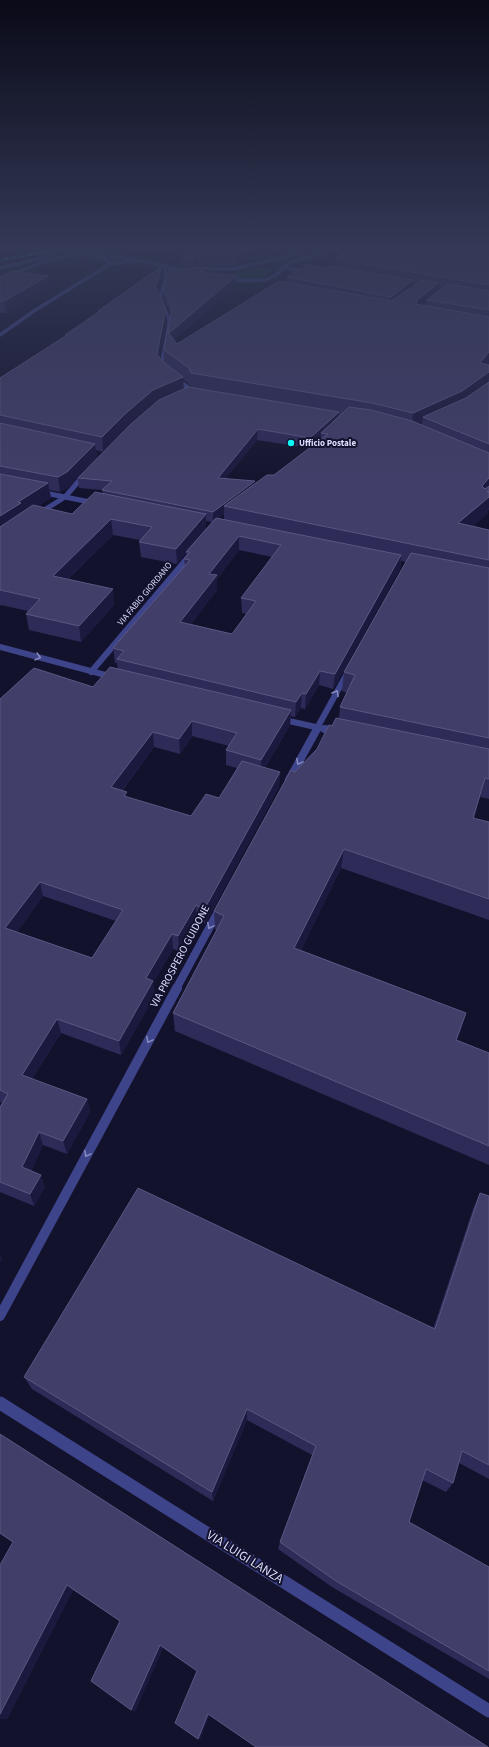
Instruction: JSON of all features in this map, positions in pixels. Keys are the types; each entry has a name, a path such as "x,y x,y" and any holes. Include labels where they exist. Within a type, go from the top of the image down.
{"street":[{"path":"166,372 161,366 167,330"},
{"path":"170,376 187,387 186,394 195,393"},
{"path":"33,518 65,497 89,471"},
{"path":"37,491 104,505"},
{"name":"VIA FABIO GIORDANO","path":"91,672 193,552"},
{"path":"0,647 121,679"},
{"path":"284,790 352,663"},
{"path":"272,717 341,733"},
{"name":"VIA PROSPERO GUIDONE","path":"0,1316 224,901"},
{"name":"VIA LUIGI LANZA","path":"0,1403 489,1711"}],"building":[{"path":"73,330 162,330 157,354 161,360 183,377 153,390 125,414 102,437 0,415 0,378 67,335 65,335"},
{"path":"200,330 489,330 489,352 480,363 489,365 489,372 462,391 413,413 372,403 191,373 189,368 164,350 167,331 177,344"},
{"path":"489,382 489,444 423,417 466,398"},
{"path":"188,387 339,412 310,438 258,429 218,478 255,481 213,512 102,490 112,481 78,478 131,424 159,400"},
{"path":"349,407 371,410 412,421 489,453 489,478 482,486 485,489 489,486 489,492 487,491 489,493 489,497 458,523 489,530 489,560 224,506 267,475 274,475 328,434 321,433"},
{"path":"0,423 95,444 67,472 58,477 0,466"},
{"path":"0,474 48,483 18,502 21,503 0,516"},
{"path":"95,492 206,514 176,549 139,542 152,527 111,519 53,576 113,589 79,626 26,614 40,599 0,590 0,527 33,505 72,514"},
{"path":"216,518 401,555 335,674 320,671 306,694 302,693 296,702 117,659 124,651 113,648 190,560 184,559 190,552 186,552","holes":["239,536 281,545 241,598 256,601 232,634 180,622 217,575 209,574"]},
{"path":"411,553 489,568 489,738 340,707 355,675 344,672"},
{"path":"110,667 291,710 261,760 226,750 237,733 192,721 179,739 153,732 111,787 127,792 124,796 191,816 206,794 219,798 242,761 280,772 204,910 196,905 178,936 172,934 146,978 153,981 119,1041 57,1019 22,1075 87,1099 63,1141 39,1132 22,1167 41,1175 30,1194 0,1182 0,1107 8,1094 0,1090 0,699 34,668 93,687","holes":["40,882 123,910 92,958 5,928"]},
{"path":"336,718 489,749 489,779 485,778 473,818 489,822 489,899 344,849 294,948 466,1013 456,1040 489,1053 489,1146 173,1013 224,916 214,911 291,770 295,772 317,749 329,725 332,726"},
{"path":"138,1188 435,1329 480,1193 489,1196 489,1465 462,1451 453,1483 426,1469 409,1522 489,1567 489,1671 336,1581 280,1542 316,1446 247,1409 212,1492 24,1377"},
{"path":"0,1434 488,1747 256,1747 208,1714 198,1739 175,1723 197,1671 160,1645 131,1710 91,1681 120,1621 67,1585 0,1714 0,1565 13,1542 0,1533"}],"place":[{"name":"Ufficio Postale","path":"291,443"}]}
